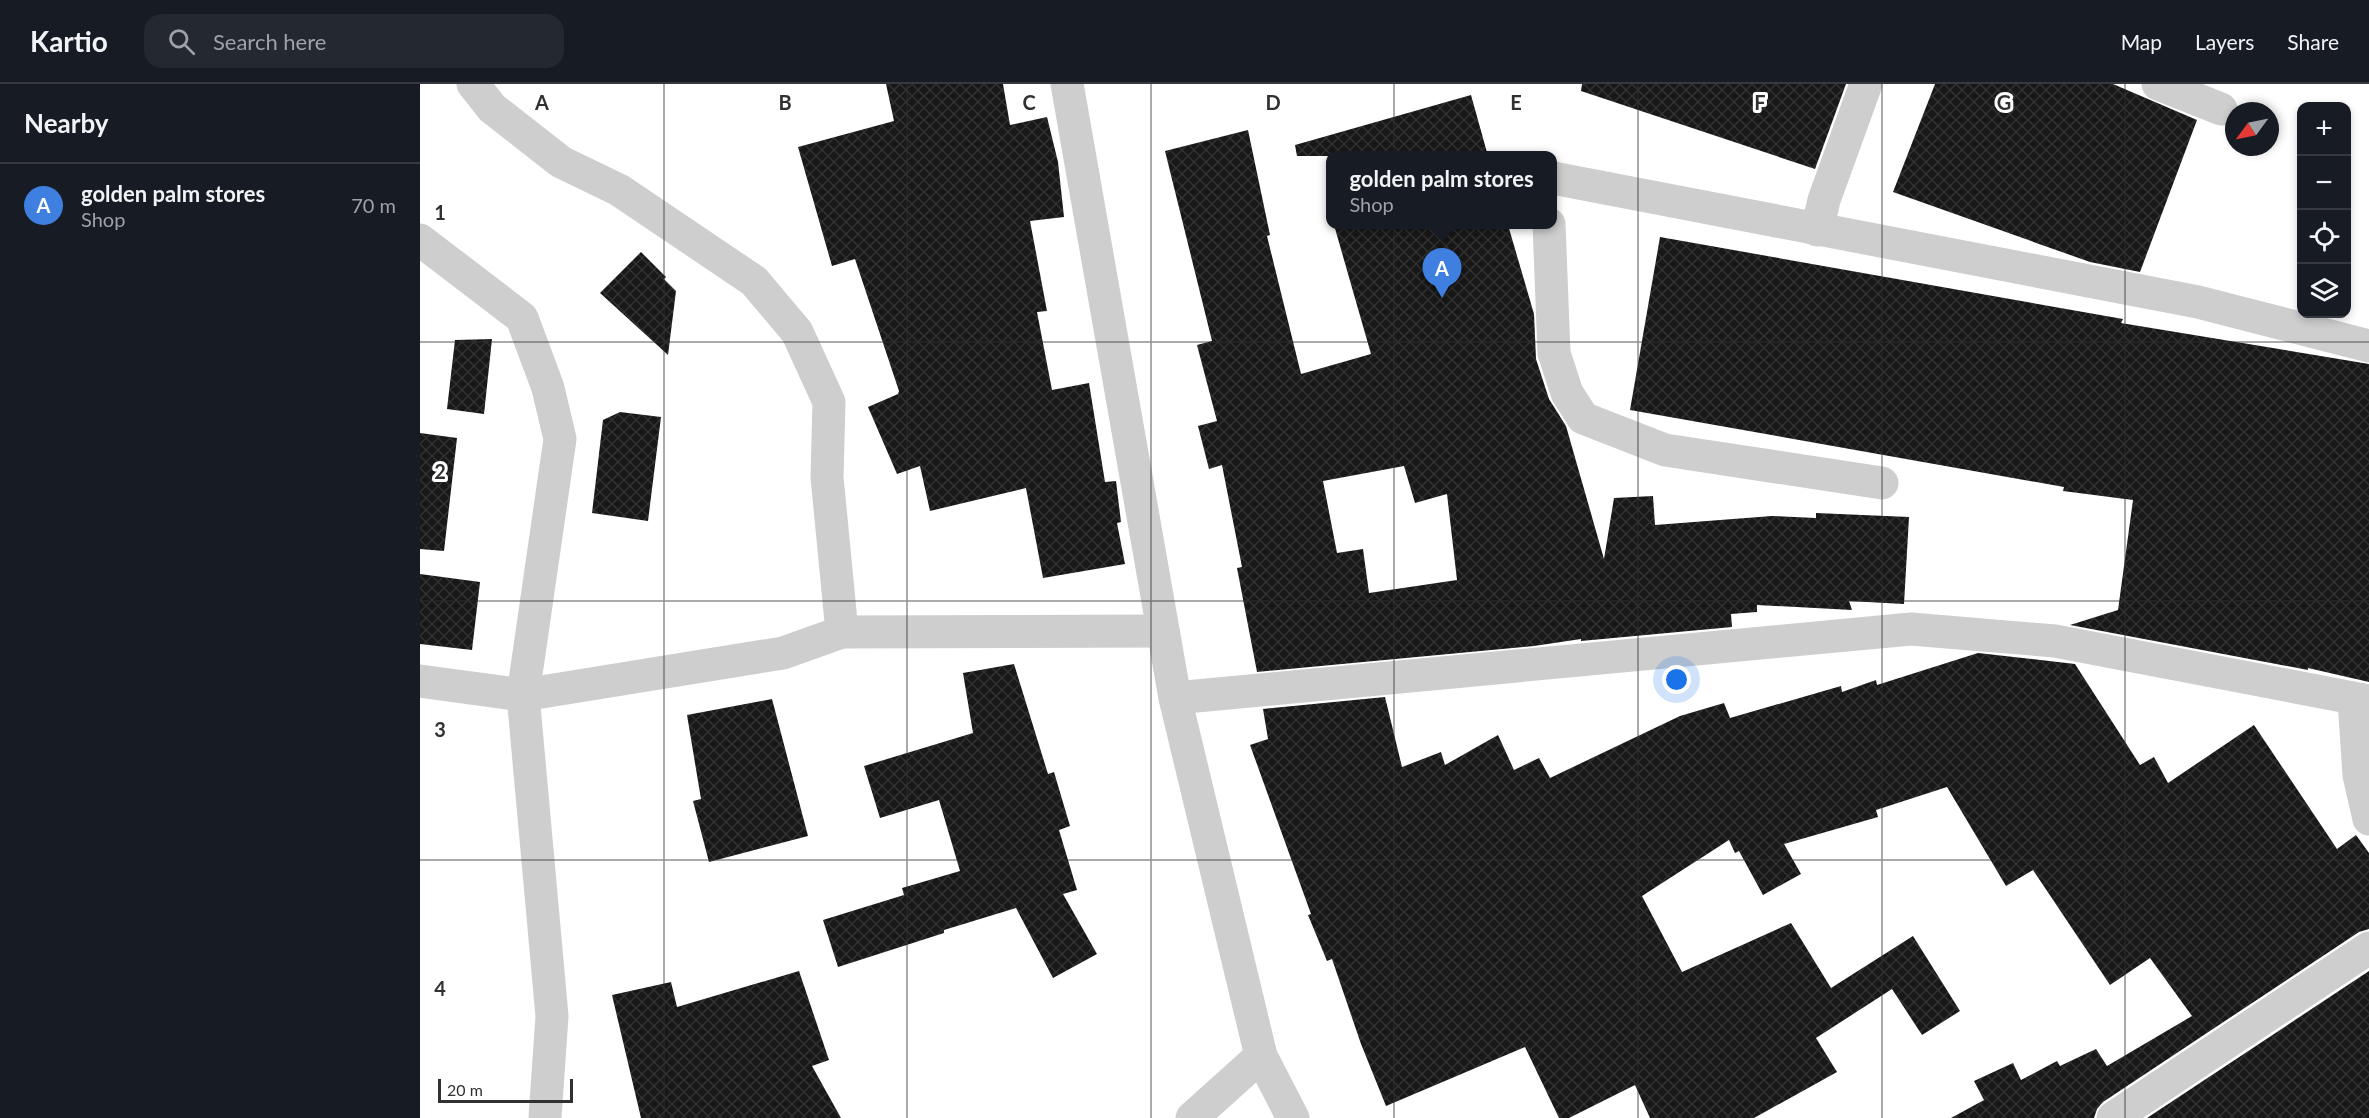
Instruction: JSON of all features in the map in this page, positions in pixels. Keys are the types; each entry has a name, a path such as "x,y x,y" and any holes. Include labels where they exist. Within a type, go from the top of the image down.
{"street":[{"path":"473,84 492,108 561,162 619,190 754,281 797,332 829,402 827,477 842,632"},
{"path":"1067,84 1175,698 1261,1056 1293,1118"},
{"path":"1817,230 1826,195 1866,84"},
{"path":"2158,84 2221,109"},
{"path":"1557,179 2198,302 2369,346"},
{"path":"1549,229 1554,352 1567,393 1583,418 1665,450 1882,483"},
{"path":"420,240 522,318 548,388 560,439 523,695 552,1016 545,1118"},
{"path":"1175,698 1911,629 2055,641 2361,701 2359,775 2369,819"},
{"path":"420,681 523,695 783,653 842,632 1163,631"},
{"path":"2113,1118 2264,1021 2369,948"},
{"path":"1192,1118 1261,1056"}],"building":[{"path":"886,84 1003,84 1010,125 1047,117 1058,162 1064,217 1030,221 1047,311 1037,312 1052,390 1089,383 1105,482 1116,481 1121,522 1117,523 1125,564 1043,578 1026,488 930,511 920,466 897,474 868,407 898,394 899,391 855,259 832,266 798,147 894,121"},
{"path":"1582,84 1846,84 1815,169 1581,91"},
{"path":"1935,84 2113,84 2197,120 2140,272 2090,262 1893,192"},
{"path":"1471,95 1487,151 1326,151 1326,156 1297,156 1295,145"},
{"path":"1248,130 1270,235 1267,236 1301,374 1371,354 1335,229 1509,229 1534,314 1536,359 1549,399 1566,426 1604,559 1614,498 1653,496 1655,525 1772,516 1816,518 1816,513 1909,517 1904,604 1849,601 1852,610 1757,605 1757,612 1731,614 1732,627 1581,641 1581,639 1534,646 1257,672 1237,568 1242,567 1222,465 1209,469 1198,426 1217,421 1197,345 1212,341 1165,151","holes":["1404,466 1415,503 1447,494 1457,580 1369,593 1363,549 1337,553 1323,481"]},
{"path":"1660,237 2123,319 2121,323 2369,364 2369,682 2308,668 2308,670 2070,625 2118,610 2133,500 2063,491 2064,487 1630,410"},
{"path":"641,252 666,277 664,279 676,291 668,355 600,293"},
{"path":"492,339 484,414 447,409 455,340"},
{"path":"620,412 661,417 648,521 592,513 603,420"},
{"path":"420,433 457,438 444,551 420,549"},
{"path":"420,574 480,582 472,650 420,644"},
{"path":"1978,653 2075,664 2140,765 2154,757 2168,783 2254,725 2337,849 2356,835 2369,853 2369,929 2359,932 2103,1102 2094,1118 1951,1118 1984,1100 1974,1081 2013,1063 2021,1080 2057,1061 2060,1066 2096,1049 2107,1066 2192,1016 2150,958 2110,985 2033,870 2006,886 1947,787 1876,810 1878,817 1784,844 1801,874 1763,895 1739,851 1735,853 1729,840 1642,896 1682,972 1791,923 1831,988 1913,936 1960,1011 1922,1035 1892,989 1816,1038 1837,1072 1754,1118 1650,1118 1635,1085 1569,1118 1559,1118 1525,1047 1386,1106 1361,1044 1332,959 1327,961 1308,915 1311,914 1250,745 1268,739 1263,709 1385,697 1402,767 1441,752 1445,765 1498,735 1514,770 1539,758 1550,778 1680,716 1724,703 1730,718 1841,686 1842,692 1876,680 1877,685"},
{"path":"1014,664 1048,774 1054,772 1070,826 1059,830 1077,890 1063,894 1097,954 1053,978 1016,908 838,967 823,920 904,895 902,888 960,871 939,800 880,818 864,766 973,733 963,673"},
{"path":"772,699 808,836 709,862 693,801 701,799 687,715"},
{"path":"799,971 829,1060 812,1066 841,1118 641,1118 612,995 671,982 677,1007"},
{"path":"2369,971 2369,1118 2147,1118"}],"place":[{"name":"golden palm stores","path":"1442,298"}]}
